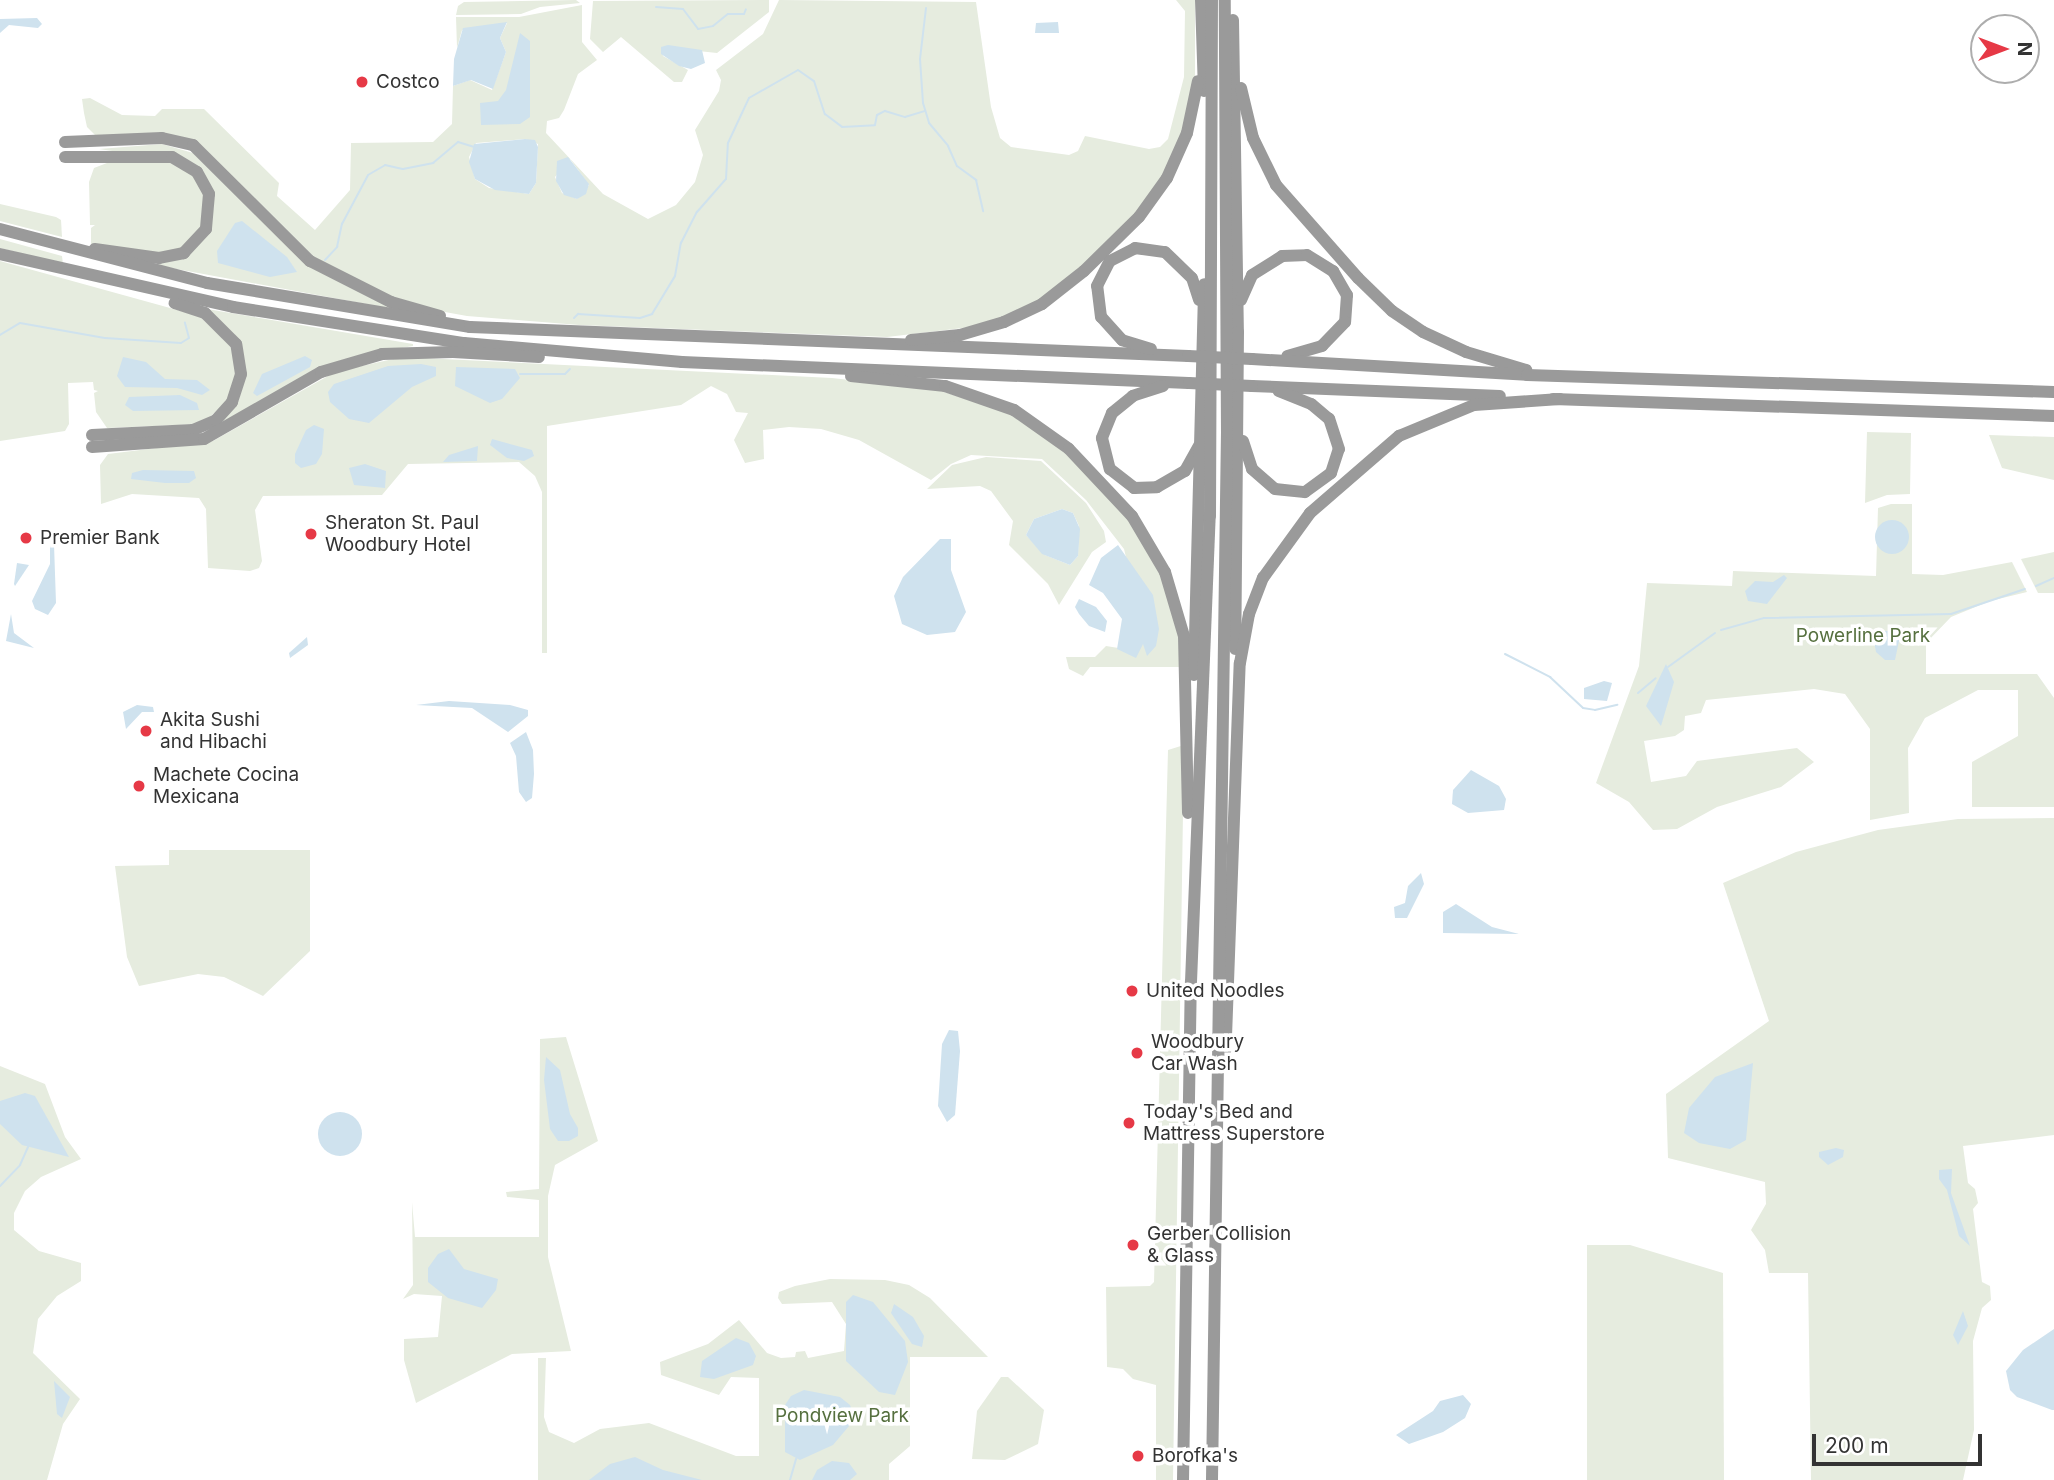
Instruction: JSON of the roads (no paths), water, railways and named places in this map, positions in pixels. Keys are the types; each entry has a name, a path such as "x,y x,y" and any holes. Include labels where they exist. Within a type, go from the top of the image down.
{"highway":[{"path":"1188,805 1202,429 1200,0"},
{"path":"838,343 951,337 1004,322 1063,289 1120,238 1157,194 1185,140 1198,80 1200,0"},
{"path":"1182,1480 1192,939 1210,528 1212,0"},
{"path":"1212,1480 1227,418 1225,0"},
{"path":"1216,1134 1229,991 1236,733 1238,311 1233,7"},
{"path":"1233,7 1240,23 1239,74 1249,125 1263,160 1288,203 1385,304 1417,328 1466,352 1542,376"},
{"path":"65,142 162,138 187,143 210,158 277,233 319,267 391,302 470,327"},
{"path":"36,240 164,258 194,246 209,224 207,188 182,161 156,156 65,157"},
{"path":"0,229 262,295 470,327 1257,359 1542,376 2054,392"},
{"path":"1182,356 1128,343 1109,330 1098,311 1096,293 1101,273 1110,261 1141,247 1172,256 1196,286 1203,331"},
{"path":"0,254 97,279 205,313 236,344 241,374 232,402 201,428 92,441 204,439 321,372 399,351 624,356"},
{"path":"1238,311 1252,275 1287,255 1307,255 1322,262 1345,289 1346,317 1334,337 1306,353 1257,359"},
{"path":"97,279 377,331 624,356 787,367 1560,399 2054,416"},
{"path":"787,367 945,386 1003,405 1058,440 1120,502 1159,560 1180,617 1186,670 1192,939"},
{"path":"1189,383 1154,387 1112,413 1102,438 1102,452 1110,469 1125,483 1136,488 1157,487 1188,468 1202,429"},
{"path":"1238,413 1246,455 1263,481 1293,494 1325,480 1339,449 1329,419 1311,404 1268,387"},
{"path":"1236,733 1240,663 1249,614 1272,562 1310,513 1373,454 1419,425 1483,404 1560,399"}],"water":[{"path":"37,18 42,24 38,28 9,25 0,33 0,19"},
{"path":"507,22 500,38 506,52 493,89 471,80 453,86 454,59 463,28"},
{"path":"1058,22 1059,33 1035,33 1036,23"},
{"path":"520,33 530,41 530,117 520,124 481,125 480,103 498,101 506,90"},
{"path":"668,45 702,50 705,63 691,69 679,66 661,54 661,47"},
{"path":"535,140 538,147 536,183 529,194 495,190 475,179 469,162 474,144"},
{"path":"568,157 589,184 586,194 577,199 564,195 556,181 557,161"},
{"path":"242,221 287,257 297,272 270,277 218,263 217,251 235,223"},
{"path":"305,356 312,360 310,367 257,396 253,393 262,374"},
{"path":"123,357 146,362 165,379 197,380 210,390 202,395 177,388 125,387 117,376"},
{"path":"421,364 436,367 436,376 412,387 369,423 349,419 330,402 328,392 334,384 388,366"},
{"path":"456,367 515,369 520,378 502,399 490,403 455,386"},
{"path":"180,395 197,403 199,410 133,411 125,405 129,397"},
{"path":"314,425 324,429 322,454 316,464 301,468 295,463 295,454 306,430"},
{"path":"492,439 532,450 534,456 524,461 507,458 490,445"},
{"path":"478,446 477,461 443,462 449,455"},
{"path":"365,464 386,471 385,488 354,485 349,468"},
{"path":"143,470 194,471 196,478 189,483 131,479 132,473"},
{"path":"1062,509 1073,513 1080,529 1078,556 1070,565 1042,554 1026,535 1034,519"},
{"path":"1892,520 1904,525 1909,537 1904,549 1892,554 1880,549 1875,537 1880,525"},
{"path":"940,539 951,539 951,570 966,612 955,632 927,635 902,624 894,596 903,577"},
{"path":"54,544 56,603 48,615 35,609 32,601 50,564 50,546"},
{"path":"1118,545 1153,595 1159,629 1156,646 1147,656 1143,644 1136,658 1117,649 1122,619 1103,593 1089,585 1101,558"},
{"path":"17,563 29,565 15,586 14,584"},
{"path":"1784,575 1787,578 1767,604 1748,601 1745,591 1755,581 1773,582"},
{"path":"1079,599 1096,607 1107,621 1105,632 1089,626 1079,614 1075,607"},
{"path":"11,614 14,633 34,648 6,641"},
{"path":"1872,631 1894,631 1900,636 1895,660 1885,660 1876,652"},
{"path":"307,637 308,645 290,658 289,653"},
{"path":"1666,664 1674,682 1661,726 1646,706"},
{"path":"1604,681 1612,683 1607,701 1584,699 1584,688"},
{"path":"449,701 510,705 528,710 528,716 508,732 472,708 416,705"},
{"path":"137,705 153,707 154,712 142,712 126,729 123,712"},
{"path":"526,732 533,750 534,774 532,798 526,802 519,792 516,756 510,743"},
{"path":"1471,770 1499,786 1506,799 1504,810 1468,813 1452,804 1453,790"},
{"path":"1421,873 1424,884 1407,918 1395,918 1394,907 1405,903 1408,886"},
{"path":"1456,904 1492,927 1519,934 1443,933 1443,912"},
{"path":"949,1030 958,1031 960,1051 955,1115 947,1122 938,1106 942,1044"},
{"path":"546,1057 560,1070 570,1114 578,1128 578,1136 569,1141 558,1141 550,1129 544,1080"},
{"path":"1753,1063 1746,1140 1730,1149 1699,1143 1684,1133 1689,1108 1715,1077"},
{"path":"25,1093 35,1096 69,1157 22,1145 0,1124 0,1101"},
{"path":"340,1112 355,1119 362,1134 355,1149 340,1156 325,1149 318,1134 325,1119"},
{"path":"1836,1148 1844,1150 1843,1157 1828,1165 1819,1157 1819,1152"},
{"path":"1952,1169 1951,1193 1970,1246 1959,1236 1947,1190 1939,1179 1939,1170"},
{"path":"449,1249 464,1269 498,1279 496,1290 482,1308 448,1298 428,1282 428,1268 438,1254"},
{"path":"853,1295 873,1302 905,1341 908,1362 895,1395 879,1392 846,1361 846,1302"},
{"path":"894,1304 913,1317 924,1336 922,1347 912,1344 891,1313"},
{"path":"1963,1311 1968,1326 1958,1345 1953,1335"},
{"path":"2054,1329 2052,1410 2017,1397 2010,1390 2006,1371 2023,1350"},
{"path":"736,1338 749,1343 756,1356 753,1365 714,1379 700,1377 702,1361"},
{"path":"54,1381 70,1397 62,1418 57,1414"},
{"path":"804,1390 840,1397 850,1405 855,1419 833,1445 800,1460 785,1452 785,1405 791,1396"},
{"path":"1463,1395 1471,1404 1465,1418 1443,1432 1409,1444 1396,1435 1433,1411 1440,1401"},
{"path":"635,1457 663,1470 702,1480 589,1480 610,1464"},
{"path":"832,1461 849,1463 857,1474 850,1480 812,1480 817,1470"}],"waterway":[{"path":"656,7 683,9 698,29 713,26 728,14 744,14 746,9"},
{"path":"926,8 920,59 923,103 929,123 948,146 957,166 976,180 983,211"},
{"path":"574,318 578,314 640,318 652,314 675,276 681,243 697,212 726,179 728,143 749,98 798,70 814,81 825,114 842,127 875,125 877,115 885,111 905,117 925,111"},
{"path":"325,260 337,247 342,224 368,175 385,165 403,169 433,163 458,142 474,147"},
{"path":"0,335 20,323 105,338 181,343 189,338 185,323"},
{"path":"520,374 565,374 570,369"},
{"path":"2036,586 2054,578"},
{"path":"1721,630 1764,618 1951,614 2025,589"},
{"path":"1668,667 1715,633"},
{"path":"1505,654 1550,677 1583,708 1595,710 1617,705"},
{"path":"1638,693 1656,678"},
{"path":"0,1186 20,1165 28,1147"},
{"path":"790,1480 796,1459"}],"place":[{"name":"Costco","path":"362,82"},
{"name":"Sheraton St. Paul Woodbury Hotel","path":"311,534"},
{"name":"Premier Bank","path":"26,538"},
{"name":"Akita Sushi and Hibachi","path":"146,731"},
{"name":"Machete Cocina Mexicana","path":"139,786"},
{"name":"United Noodles","path":"1132,991"},
{"name":"Woodbury Car Wash","path":"1137,1053"},
{"name":"Today's Bed and Mattress Superstore","path":"1129,1123"},
{"name":"Gerber Collision & Glass","path":"1133,1245"},
{"name":"Borofka's","path":"1138,1456"}],"park label":[{"name":"Powerline Park","path":"1863,636"},
{"name":"Pondview Park","path":"842,1416"}]}
